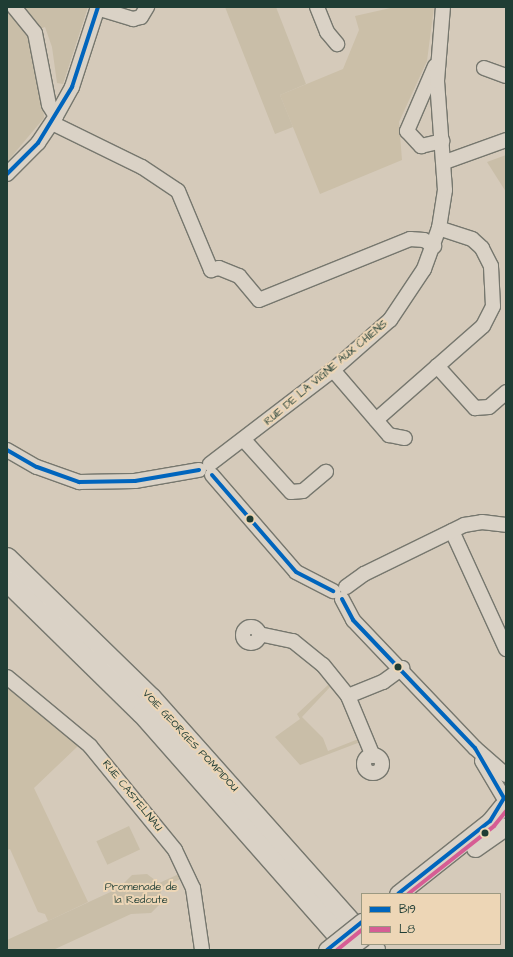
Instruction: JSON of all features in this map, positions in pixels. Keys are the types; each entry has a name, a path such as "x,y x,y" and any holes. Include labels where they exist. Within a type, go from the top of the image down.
{"highway":[{"name":"VOIE GEORGES POMPIDOU","path":"7,558 151,698 361,935"},
{"name":"VOIE GEORGES POMPIDOU","path":"7,582 142,713 351,950"}],"main road":[{"path":"399,893 490,821 505,803"},
{"path":"418,893 506,826"},
{"path":"327,950 361,923"},
{"path":"346,950 361,937"}],"street":[{"path":"14,7 35,33 48,105 54,120 142,167 178,191 210,270 219,268 239,276 259,300 410,239 424,240 434,246"},
{"path":"7,174 54,120 72,87 97,7 133,20 141,17 147,7"},
{"path":"317,7 327,32 337,44"},
{"name":"RUE DE LA VIGNE AUX CHIENS","path":"207,469 333,370 390,320 424,269 434,246 439,228 445,162 442,141 437,62 443,7"},
{"path":"437,62 407,131 421,146 442,141"},
{"path":"484,68 506,76"},
{"path":"445,162 506,140"},
{"path":"376,420 483,326 493,306 494,284 491,266 482,248 472,239 439,228"},
{"path":"437,366 475,408 489,407 506,392"},
{"path":"333,370 390,435 405,438"},
{"path":"244,440 291,492 303,490 326,472"},
{"path":"7,450 37,467 79,482 135,481 207,469 296,572 340,592 353,620 402,668 475,748 506,776"},
{"path":"340,592 364,574 452,531 482,522 506,525"},
{"path":"452,531 506,649"},
{"path":"259,634 282,636 304,648 348,696 373,756"},
{"path":"348,696 383,682 402,668"},
{"name":"RUE CASTELNAU","path":"7,677 90,746 175,850 195,895 202,950"},
{"path":"475,748 505,803"}],"shaded area":[{"path":"395,7 434,7 427,61 399,122 402,160 320,194 280,95 343,69 359,30 355,16"},
{"path":"7,687 78,746 34,788 88,902 48,921 45,914 38,912 10,849 7,850"}],"green space":[{"path":"20,7 88,7 63,84 57,83 52,47 45,27 37,30"},
{"path":"225,7 276,7 306,84 280,95 293,127 275,134"},
{"path":"7,9 33,39 40,67 44,118 7,162"},
{"path":"506,155 506,192 487,162"},
{"path":"329,684 331,686 302,717 323,738 328,751 361,738 363,741 300,765 275,737 300,719 297,714"},
{"path":"129,826 140,850 107,865 96,841"},
{"name":"Promenade de la Redoute","path":"147,874 159,883 179,874 181,879 161,887 160,904 151,913 131,914 53,950 7,950 7,940 119,888 132,875"}],"transit line":[{"name":"B19","path":"7,174 38,143 72,87 98,7"},
{"name":"B19","path":"7,450 37,467 79,482 135,481 199,470"},
{"name":"B19","path":"212,475 296,572 333,591"},
{"name":"B19","path":"342,599 353,620 475,748 504,798 490,821 399,893"},
{"name":"L8","path":"409,893 494,826 506,811"},
{"name":"B19","path":"327,950 361,923"},
{"name":"L8","path":"337,950 361,931"}]}
